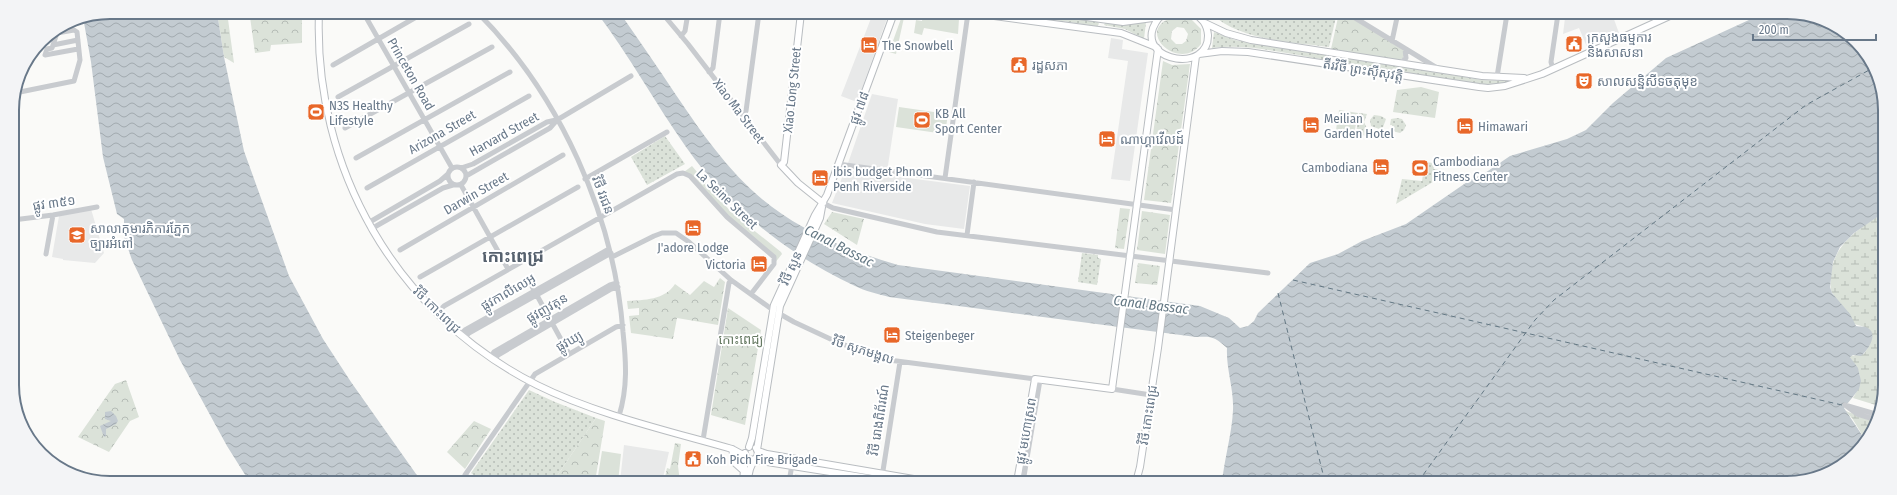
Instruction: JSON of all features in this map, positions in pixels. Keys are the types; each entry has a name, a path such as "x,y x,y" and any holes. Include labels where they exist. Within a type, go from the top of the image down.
{"main road":[{"name":"វិថី កោះពេជ្រ","path":"319,19 320,74 329,124 345,174 370,226 400,272 436,313 463,336 493,358 530,381 569,399 619,416 732,449 745,456"},
{"name":"Xiao Long Street","path":"781,165 784,162 800,19"},
{"name":"ផ្លូវ ៧៨","path":"823,203 892,19"},
{"name":"តីរវិថី ព្រះស៊ីសុវត្តិ","path":"1017,19 1121,33 1157,48 1166,56 1176,59 1186,59 1198,55 1234,51 1483,88 1496,88 1511,84 1553,69 1663,19"},
{"path":"1101,19 1123,22 1138,19"},
{"path":"1112,389 1157,48 1152,37 1152,32 1160,19"},
{"name":"វិថី កោះពេជ្រ","path":"1138,476 1158,348 1198,55 1206,45 1207,39 1202,19"},
{"name":"តីរវិថី ព្រះស៊ីសុវត្តិ","path":"1204,19 1237,37 1438,69 1497,77 1526,78"},
{"path":"1332,65 1334,52"},
{"path":"1511,77 1514,80 1511,84"},
{"name":"Xiao Ma Street","path":"781,165 798,183 823,203"},
{"name":"វិថី សួន","path":"748,448 752,438 776,312 823,203"},
{"name":"វិថី សួន","path":"758,450 776,312"},
{"name":"វិថី សុភមង្គល","path":"1037,380 1112,389"},
{"name":"ផ្លូវ មហោស្រព","path":"1018,476 1037,380"},
{"path":"744,476 745,456 748,448 754,447 758,450 792,462"},
{"name":"វិថី កោះពេជ្រ","path":"732,449 748,448"},
{"path":"732,449 734,463 744,471"},
{"path":"747,476 754,460 758,456 758,450"},
{"path":"745,456 749,460 792,462 870,476"}],"street":[{"name":"Princeton Road","path":"367,19 452,168"},
{"path":"333,65 413,19"},
{"name":"វិថី វរជន","path":"483,19 519,60 557,120 585,179 600,217 611,253 618,285 623,325 626,386 619,416"},
{"name":"Xiao Ma Street","path":"667,19 781,165"},
{"path":"681,36 685,31 687,19"},
{"path":"708,72 713,68 719,19"},
{"path":"742,115 746,111 757,19"},
{"path":"945,178 967,19"},
{"name":"តីរវិថី ព្រះស៊ីសុវត្តិ","path":"1357,19 1438,69"},
{"path":"1392,41 1397,19"},
{"path":"1497,77 1506,19"},
{"path":"1553,69 1551,62 1557,19"},
{"path":"338,97 469,24"},
{"path":"21,92 74,82 80,60 76,30 64,32"},
{"path":"53,45 55,38"},
{"path":"78,40 53,45 52,48 47,48 46,55 78,49"},
{"path":"345,128 492,47"},
{"name":"តីរវិថី ព្រះស៊ីសុវត្តិ","path":"1401,63 1406,58 1405,49"},
{"path":"356,158 510,72"},
{"name":"Harvard Street","path":"466,176 550,128 557,120 631,76"},
{"name":"Arizona Street","path":"367,188 529,96"},
{"name":"Harvard Street","path":"461,168 473,164 547,122 557,120"},
{"path":"585,179 667,132"},
{"path":"508,144 511,150"},
{"name":"Darwin Street","path":"400,250 563,155"},
{"path":"838,164 1176,210"},
{"path":"452,168 461,168 466,176 465,181 461,185 453,185 443,188 370,226 440,181 452,168"},
{"name":"La Seine Street","path":"436,313 444,306 600,217 677,174 684,173 690,176 727,217 774,257 774,264 751,294"},
{"path":"448,174 448,180 453,185"},
{"path":"967,235 974,182"},
{"path":"461,185 508,269"},
{"path":"420,277 578,187"},
{"path":"415,196 418,202"},
{"path":"823,203 841,210 937,232 1268,273"},
{"name":"ផ្លូវ ៣៥១","path":"19,219 98,207"},
{"path":"46,254 53,215"},
{"name":"វិថី សុភមង្គល","path":"611,253 662,233 676,233 689,242 731,280 776,312 844,345 881,358 900,362 1037,380"},
{"name":"ផ្លូវកាលីលេអូ","path":"463,336 466,330 611,253"},
{"path":"528,279 569,354"},
{"path":"703,440 728,290 731,280"},
{"name":"ផ្លូវញូវតុន","path":"493,358 494,352 618,285"},
{"name":"ផ្លូវឃ្យូ","path":"467,476 465,474 535,374 616,327 623,325"},
{"name":"វិថី រោងពិព័រណ៍","path":"881,476 900,362"},
{"name":"ផ្លូវ មហោស្រព","path":"1024,476 1037,380"},
{"name":"វិថី សុភមង្គល","path":"1112,389 1151,395"},
{"path":"1872,418 1857,414 1845,405 1873,413"},
{"path":"790,476 792,462"}],"shaded area":[{"path":"871,19 887,19 857,102 841,96"},
{"path":"1565,19 1614,19 1619,33 1587,47 1579,28 1563,34"},
{"path":"1111,38 1123,40 1122,49 1148,53 1130,181 1111,179 1128,61 1108,58"},
{"path":"872,94 898,99 887,172 847,166"},
{"path":"845,170 970,186 964,229 925,224 832,203"},
{"name":"សាលាកុមារភិការភ្នែក ច្បារអំពៅ","path":"91,209 104,253 95,263 63,260 52,257 59,216"},
{"path":"624,445 669,452 663,476 621,476"},
{"path":"795,474 807,476 795,476"}],"green space":[{"path":"218,19 228,19 234,63 224,57"},
{"path":"250,19 302,19 302,43 271,45 270,51 255,53"},
{"path":"901,19 904,19 896,54 889,52"},
{"path":"922,19 959,19 958,34 924,28 922,35 914,33 916,20 922,21"},
{"path":"1047,19 1075,19 1098,22 1099,24 1097,26"},
{"path":"1171,19 1191,19 1201,29 1201,44 1192,52 1181,54 1172,52 1163,46 1158,38 1157,30 1163,23","holes":["1177,27 1184,28 1188,34 1186,41 1182,44 1176,44 1171,39 1172,31"]},
{"path":"1219,19 1336,19 1329,47 1267,39 1251,35"},
{"path":"1338,19 1353,19 1404,50 1404,56 1400,61 1331,49"},
{"path":"1146,22 1144,39 1125,29 1104,25 1105,23 1126,25"},
{"path":"1214,32 1235,40 1329,55 1329,60 1256,48 1212,48"},
{"path":"1337,56 1482,80 1511,81 1504,84 1481,85 1336,61"},
{"path":"1163,61 1172,65 1190,64 1171,203 1144,200"},
{"path":"1421,87 1439,92 1435,118 1393,112 1397,90"},
{"name":"KB All Sport Center","path":"899,107 948,114 945,134 896,127"},
{"path":"1339,110 1358,113 1356,122 1338,119"},
{"path":"1359,113 1367,114 1364,122 1368,131 1367,136 1356,134"},
{"path":"1374,115 1381,116 1386,119 1382,130 1371,126 1370,120"},
{"path":"1391,119 1402,119 1406,125 1404,130 1400,133 1392,131 1392,125 1390,125"},
{"path":"1337,122 1356,124 1354,134 1336,131"},
{"path":"665,136 685,164 647,185 631,157"},
{"path":"1425,162 1433,163 1434,169 1439,170 1438,179 1396,204 1402,179 1422,181"},
{"path":"692,166 731,212 781,252 782,254 774,264 775,259 744,232 684,172"},
{"path":"1120,208 1130,209 1124,249 1115,248"},
{"path":"1142,211 1170,215 1165,254 1137,250"},
{"path":"832,212 864,219 857,245 824,224"},
{"path":"1878,216 1878,385 1876,405 1853,398 1858,387 1860,376 1850,357 1864,354 1870,344 1865,327 1854,324 1850,315 1835,298 1830,285 1836,256 1848,239"},
{"path":"1082,253 1098,255 1098,258 1101,259 1097,285 1078,282"},
{"path":"1138,263 1160,266 1157,285 1135,283"},
{"path":"720,278 725,282 718,325 677,318 673,339 631,333 629,316 639,315 639,308 628,309 627,301 660,296 671,289 675,284 690,295 704,281 714,287"},
{"name":"កោះពេជ្យ","path":"728,308 761,330 745,425 711,415"},
{"path":"126,380 139,417 130,421 109,452 78,437 115,384"},
{"path":"529,390 596,418 557,476 475,476 471,473"},
{"path":"1845,411 1871,419 1863,435 1852,418"},
{"path":"596,418 605,421 596,476 557,476"},
{"path":"474,421 491,429 465,469 447,452"},
{"path":"675,443 681,444 678,466 679,476 665,476 667,468 670,469"},
{"path":"602,451 621,454 619,476 598,476"}],"water":[{"path":"110,19 218,19 224,57 244,151 289,276 323,339 351,382 417,476 246,476 227,446 180,360 132,260 124,237 124,219 117,214 103,157 91,62 84,23"},
{"name":"Canal Bassac","path":"602,19 624,19 687,112 723,160 766,202 795,223 823,238 898,265 1200,306 1229,318 1240,328 1248,326 1254,321 1258,313 1310,263 1338,254 1362,241 1406,224 1470,180 1485,173 1510,156 1567,139 1586,130 1613,103 1666,58 1751,19 1793,19 1810,22 1832,31 1851,46 1859,55 1869,70 1877,98 1878,216 1854,233 1840,247 1833,262 1830,287 1832,293 1850,314 1856,326 1868,328 1872,335 1869,347 1861,356 1853,355 1850,357 1858,368 1861,381 1859,389 1844,408 1862,436 1847,453 1832,464 1810,473 1793,476 1222,476 1230,434 1233,402 1227,348 1219,342 1210,337 1196,337 889,297 859,288 830,274 783,244 740,209 721,190 686,147"},
{"path":"111,411 116,416 118,421 116,424 106,429 106,436 104,437 100,426 111,421 105,419 105,412"}],"ferry route":[{"path":"1422,476 1535,320 1554,300 1806,105 1869,70"},
{"path":"1293,280 1842,405"},
{"path":"1278,293 1324,476"}],"place":[{"name":"ក្រសួងធម្មការ និងសាសនា","path":"1574,44"},
{"name":"The Snowbell","path":"869,45"},
{"name":"រដ្ឋសភា","path":"1019,65"},
{"name":"សាលសន្និសីទចតុមុខ","path":"1584,81"},
{"name":"N3S Healthy Lifestyle","path":"316,112"},
{"name":"KB All Sport Center","path":"922,120"},
{"name":"Meilian Garden Hotel","path":"1311,125"},
{"name":"Himawari","path":"1465,126"},
{"name":"ណាហ្គាវើលដ៍","path":"1107,139"},
{"name":"Cambodiana","path":"1381,167"},
{"name":"Cambodiana Fitness Center","path":"1420,168"},
{"name":"ibis budget Phnom Penh Riverside","path":"820,178"},
{"name":"J'adore Lodge","path":"693,228"},
{"name":"សាលាកុមារភិការភ្នែក ច្បារអំពៅ","path":"77,235"},
{"name":"Victoria","path":"759,264"},
{"name":"Steigenbeger","path":"892,335"},
{"name":"Koh Pich Fire Brigade","path":"693,459"}],"district":[{"name":"កោះពេជ្រ","path":"513,256"}]}
